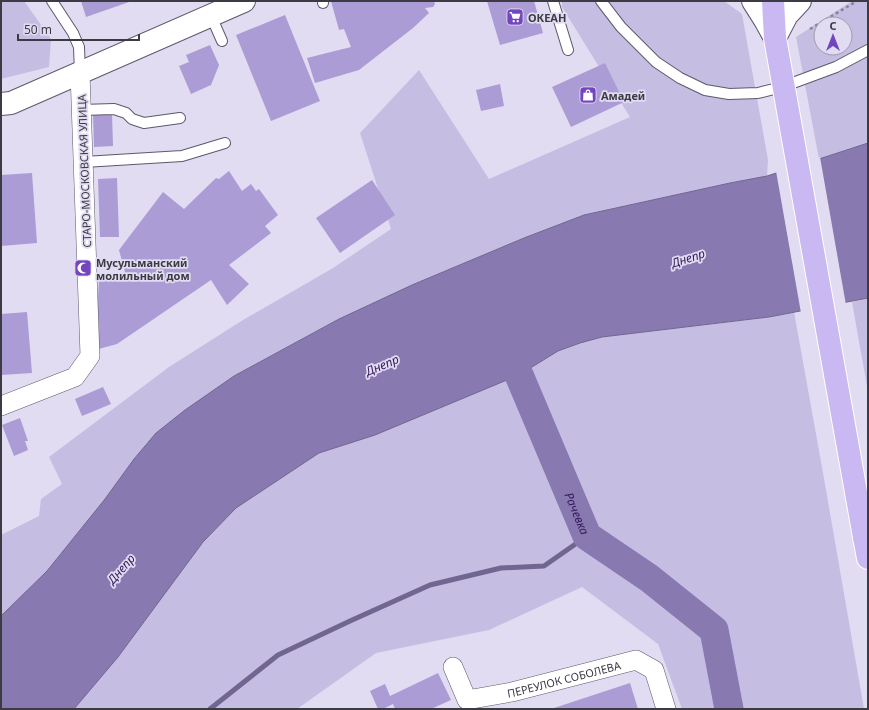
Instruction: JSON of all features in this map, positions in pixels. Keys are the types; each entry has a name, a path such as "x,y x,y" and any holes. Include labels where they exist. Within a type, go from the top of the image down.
{"main road":[{"path":"773,1 775,38 868,558"}],"street":[{"path":"1,104 11,103 244,1"},
{"path":"753,1 775,38"},
{"path":"775,38 786,15 800,1"},
{"name":"СТАРО-МОСКОВСКАЯ УЛИЦА","path":"1,406 75,377 90,356 80,73"},
{"name":"ПЕРЕУЛОК СОБОЛЕВА","path":"453,667 468,700 512,692 636,660 654,670 666,709"}],"lane":[{"path":"52,1 73,33 79,47 80,73"},
{"path":"553,1 568,50"},
{"path":"601,1 621,27 656,62 680,78 705,90 729,94 758,93 836,67 868,50"},
{"path":"211,16 222,41"},
{"path":"81,110 114,109 126,113 132,119 144,123 180,118"},
{"path":"84,162 182,156 225,143"}],"path":[{"path":"810,29 857,1"}],"shaded area":[{"path":"1,1 24,1 51,39 49,67 1,79"},
{"path":"562,1 724,1 742,14 768,160 767,176 584,215 524,238 412,285 339,319 234,376 185,410 156,433 47,571 1,616 1,535 39,516 41,499 62,484 49,457 169,367 243,320 333,268 391,229 360,133 419,70 489,179 630,117 562,7"},
{"path":"852,1 868,1 868,143 819,159 796,37 813,26 813,56 853,56 853,16 829,16"},
{"path":"868,298 868,392 852,302"},
{"path":"794,312 864,709 682,709 658,644 582,587 489,630 376,653 297,709 74,709 118,657 203,542 236,508 319,453 375,435 519,375 558,351 580,343 602,337 769,317"}],"water":[{"name":"Днепр","path":"868,143 868,298 769,317 602,337 580,343 558,351 519,375 375,435 319,453 236,508 203,542 118,657 74,709 1,709 1,616 47,571 156,433 185,410 234,376 339,319 412,285 524,238 584,215 767,176"}],"pier":[{"path":"820,157 846,305 801,313 776,171"}],"building":[{"path":"81,1 132,1 86,17"},
{"path":"331,1 434,1 435,4 433,7 425,8 429,13 413,28 359,70 315,83 307,58 351,47 344,29 339,30"},
{"name":"ОКЕАН","path":"487,1 534,1 543,33 500,45"},
{"path":"285,15 320,101 271,121 236,35"},
{"path":"210,45 219,65 211,85 191,94 179,66 189,62 186,55"},
{"name":"Амадей","path":"605,63 624,102 571,127 552,87"},
{"path":"500,84 504,106 481,111 476,90"},
{"path":"112,114 113,146 94,147 93,115"},
{"path":"229,171 242,191 251,184 256,191 259,189 278,215 265,226 271,233 229,265 249,284 227,305 211,280 117,344 95,350 99,280 126,276 119,250 163,192 184,209 216,178 219,179"},
{"path":"32,173 37,243 1,246 1,175"},
{"path":"117,178 119,237 100,237 98,179"},
{"path":"372,180 395,215 340,253 316,218"},
{"path":"27,312 32,373 1,375 1,314"},
{"path":"103,387 111,404 82,416 75,399"},
{"path":"20,418 28,441 25,441 28,450 14,456 2,425"},
{"path":"438,673 451,700 431,709 395,709 393,704 383,709 378,709 370,691 385,684 390,696"},
{"path":"630,683 638,709 551,709"}],"waterway":[{"name":"Рачевка","path":"494,344 519,375 587,536 649,578 714,630 729,709"},
{"path":"210,709 278,655 350,621 430,585 501,568 544,566 587,536"}],"place":[{"name":"ОКЕАН","path":"515,17"},
{"name":"Амадей","path":"588,95"},
{"name":"Мусульманский молильный дом","path":"83,268"}]}
